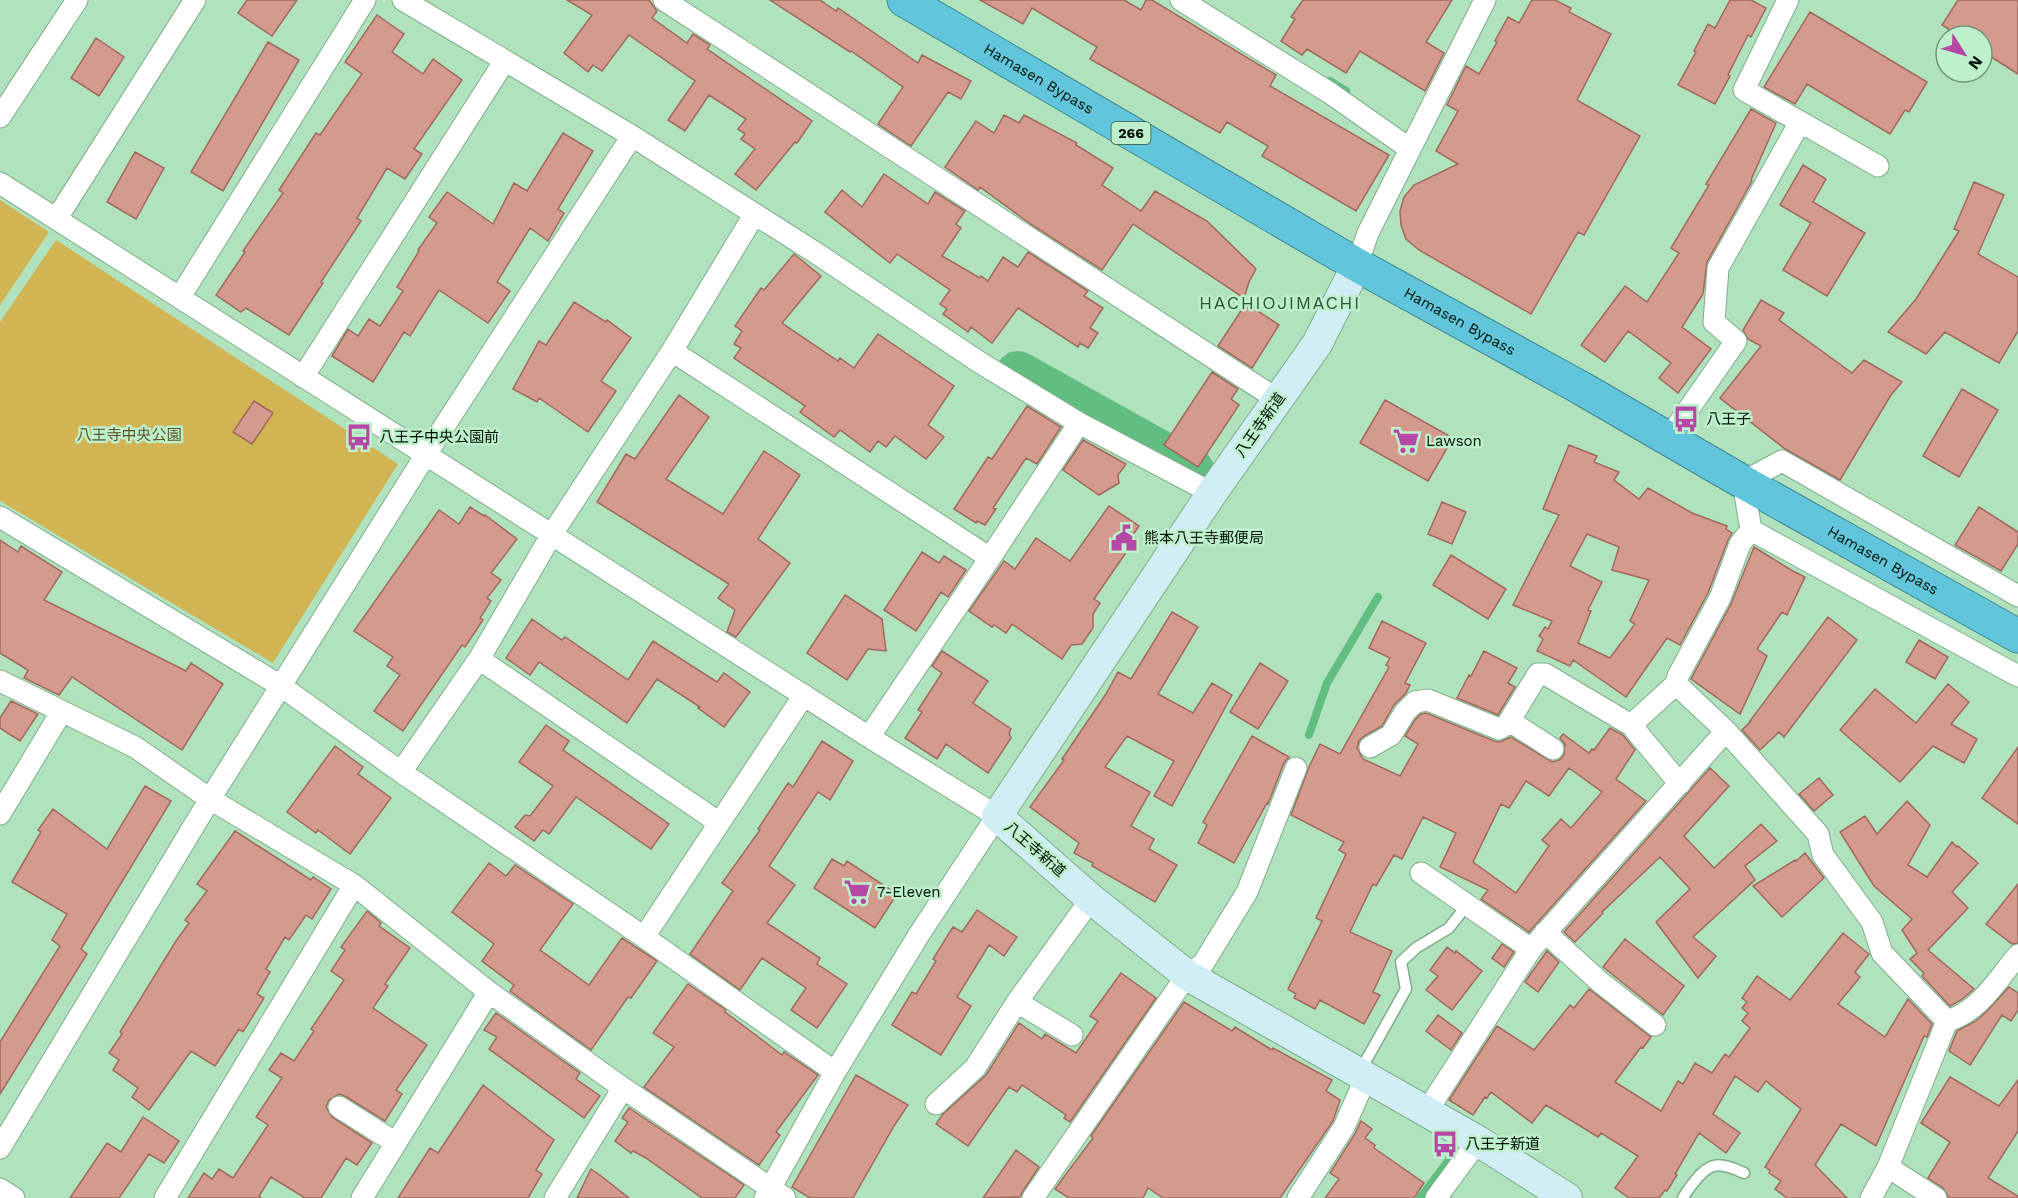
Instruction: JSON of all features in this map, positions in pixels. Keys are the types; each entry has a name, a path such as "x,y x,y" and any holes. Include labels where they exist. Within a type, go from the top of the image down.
{"highway":[{"name":"Hamasen Bypass","path":"904,0 1357,265 1581,388 2018,636"}],"street":[{"path":"0,117 77,0"},
{"path":"57,218 195,0"},
{"path":"180,297 365,0"},
{"path":"403,0 632,136 816,253 979,362 1079,423 1212,493"},
{"path":"664,0 1278,400"},
{"path":"1181,0 1330,93 1410,149"},
{"path":"1357,265 1368,233 1485,0"},
{"path":"1788,0 1744,90 1878,166"},
{"path":"303,377 504,62"},
{"path":"1668,439 1737,341 1714,322 1718,268 1800,122"},
{"path":"0,1148 210,799 425,456 632,136"},
{"path":"0,183 425,456 552,534 868,737 997,816 920,933 835,1072 774,1195 489,992 354,885 210,799 135,747 0,681"},
{"path":"401,772 479,659 552,534 672,351 754,215"},
{"name":"八王寺新道","path":"1357,265 1317,344 1212,493 997,816 1091,899 1187,975 1478,1141 1567,1198"},
{"path":"672,351 990,558"},
{"path":"868,737 1079,423"},
{"path":"1631,725 1676,684 1678,676 1720,598 1740,544 1751,530 1743,482 1782,461 2018,596"},
{"path":"0,517 281,686 401,772 644,937 835,1072"},
{"path":"1751,530 2018,676"},
{"path":"479,659 718,822"},
{"path":"1370,747 1391,735 1404,712 1415,702 1428,700 1502,729 1540,673 1631,725 1680,784"},
{"path":"1676,684 1726,731 1818,834 1823,855 1872,922 1882,953 1947,1021"},
{"path":"644,937 804,695"},
{"path":"0,814 62,711"},
{"path":"1508,723 1511,722 1552,749"},
{"path":"1427,1112 1531,949 1726,731"},
{"path":"1033,1198 1187,975 1203,964 1247,892 1296,768"},
{"path":"1421,873 1531,949"},
{"path":"165,1198 354,885"},
{"path":"936,1104 975,1068 1017,1002 1091,899"},
{"path":"1545,932 1600,982 1655,1025"},
{"path":"1947,1021 1957,1018 1979,1002 2018,955"},
{"path":"362,1198 489,992"},
{"path":"1017,1002 1072,1035"},
{"path":"1871,1198 1888,1167 1947,1021"},
{"path":"1298,1198 1344,1127 1366,1077"},
{"path":"555,1198 623,1088"},
{"path":"339,1107 396,1143"},
{"path":"1436,1198 1478,1141"},
{"path":"1888,1167 1936,1198"},
{"path":"0,1190 14,1198"}],"lane":[{"path":"1366,1077 1364,1064 1406,989 1401,962 1416,948 1449,928 1467,905"},
{"path":"1683,1198 1701,1173 1713,1165 1729,1166 1743,1173"}],"green space":[{"path":"0,200 49,232 0,305"},
{"name":"八王寺中央公園","path":"56,240 398,464 273,663 0,501 0,322"}],"building":[{"path":"247,0 297,0 272,36 238,13"},
{"path":"567,0 649,0 657,11 652,18 687,43 693,34 710,45 707,49 812,121 797,143 795,142 756,190 735,174 755,149 741,139 745,134 738,129 746,119 709,95 685,131 668,120 695,81 629,35 602,71 593,65 588,72 564,53 592,15"},
{"path":"770,0 820,0 836,11 838,8 918,63 922,55 971,81 961,99 948,92 911,146 878,124 903,87"},
{"path":"980,0 1124,0 1141,10 1146,0 1152,0 1276,75 1270,86 1389,155 1356,211 1262,156 1268,146 1227,122 1220,133 1090,59 1097,47 1032,8 1023,24"},
{"path":"1303,0 1452,0 1426,42 1444,53 1425,91 1360,51 1346,73 1307,49 1302,55 1281,41 1295,19 1291,17"},
{"path":"1532,0 1555,0 1571,8 1569,12 1611,34 1577,100 1640,136 1584,235 1578,232 1531,314 1419,250 1406,239 1401,225 1400,211 1404,197 1414,185 1458,164 1436,151 1458,111 1447,105 1466,66 1479,74 1508,17 1519,23"},
{"path":"1730,0 1751,0 1766,8 1751,37 1748,35 1715,104 1678,85 1708,24 1715,28"},
{"path":"1958,0 2018,0 2018,74 1994,59 1994,24 1943,24"},
{"path":"1810,12 1927,82 1909,112 1905,110 1890,134 1807,84 1795,104 1764,87"},
{"path":"377,15 404,34 392,52 423,74 433,59 462,80 414,149 422,154 405,179 387,168 357,218 361,221 289,335 246,308 241,312 216,295 283,193 279,190 316,133 320,135 362,74 345,62"},
{"path":"96,38 124,57 99,96 71,78"},
{"path":"268,42 299,60 223,191 191,172"},
{"path":"1751,109 1776,123 1752,181 1707,262 1703,294 1682,327 1711,349 1678,393 1659,378 1671,363 1628,331 1605,362 1581,345 1625,286 1647,302 1679,253 1671,248"},
{"path":"1004,115 1019,123 1024,115 1077,143 1076,145 1113,168 1102,185 1141,211 1155,191 1207,221 1256,269 1244,298 1133,224 1102,270 1032,225 980,187 978,190 945,167 976,121 994,133"},
{"path":"563,133 593,151 558,209 564,213 548,241 530,228 497,282 510,291 488,323 439,290 410,336 404,332 373,382 332,356 348,329 358,336 369,319 380,326 403,291 397,287 418,250 437,223 429,217 447,192 493,224 514,183 527,191"},
{"path":"135,152 164,168 136,219 107,202"},
{"path":"1803,165 1826,179 1813,202 1865,233 1827,296 1783,270 1811,223 1780,205"},
{"path":"884,174 928,204 935,192 965,211 956,224 961,228 942,256 980,278 981,276 988,281 1003,257 1018,267 1028,252 1088,291 1084,296 1103,308 1090,328 1098,333 1088,348 1080,343 1078,347 1018,308 992,343 971,327 968,332 943,314 947,309 940,304 950,290 897,254 890,263 825,212 842,190 862,207"},
{"path":"1974,182 2004,195 1978,254 2018,277 2018,331 1999,363 1945,332 1926,354 1888,332 1916,299 1959,231 1954,229"},
{"path":"794,254 821,276 782,323 838,361 840,358 854,368 878,334 954,386 928,425 944,437 926,459 895,436 886,447 878,441 870,452 840,430 834,437 800,412 805,406 734,358 741,348 734,344 742,331 735,326 761,288 764,290"},
{"path":"1761,300 1784,313 1779,320 1852,373 1864,360 1902,382 1891,395 1840,480 1785,449 1720,398 1761,346 1748,339 1743,330"},
{"path":"574,302 606,322 607,320 631,338 601,381 616,391 588,432 539,398 537,402 513,389 539,341 546,345"},
{"path":"1246,303 1279,325 1252,368 1218,346"},
{"path":"1212,372 1238,389 1231,399 1239,405 1198,467 1164,445"},
{"path":"1962,389 1998,410 1959,477 1923,456"},
{"path":"679,395 709,417 666,479 723,514 764,451 800,475 758,539 790,563 736,637 727,632 735,610 718,598 729,584 597,502 626,454 635,459"},
{"name":"Lawson","path":"1385,400 1453,438 1428,481 1360,443"},
{"path":"254,401 273,413 252,444 233,432"},
{"path":"1027,406 1061,427 1037,464 1026,458 993,508 996,509 985,525 977,521 976,523 954,509 988,457 992,459"},
{"path":"1083,440 1126,464 1118,475 1119,483 1099,495 1063,470"},
{"path":"1569,445 1597,456 1594,462 1619,472 1614,480 1639,499 1648,488 1692,513 1727,526 1726,529 1732,533 1708,593 1680,645 1667,638 1626,697 1573,660 1570,666 1537,651 1543,639 1539,636 1545,627 1548,629 1552,621 1513,605 1559,515 1543,509","holes":["1587,534 1619,547 1612,570 1649,580 1630,621 1635,624 1610,658 1578,643 1591,611 1588,610 1602,582 1570,566"]},
{"path":"1442,502 1466,512 1452,544 1428,534"},
{"path":"1109,506 1139,526 1132,536 1136,538 1094,599 1100,603 1093,614 1093,628 1082,644 1071,645 1062,659 1012,624 1006,633 994,625 992,627 969,611 1004,561 1015,569 1036,538 1070,561"},
{"path":"470,507 485,515 517,539 491,573 501,580 487,598 491,601 480,618 483,620 465,647 462,645 403,731 374,711 400,675 387,666 393,657 354,631 439,510 459,524"},
{"path":"1979,507 2018,532 2018,544 2001,571 1955,545"},
{"path":"0,540 18,552 21,546 62,572 44,600 186,671 191,663 223,684 182,750 72,677 59,695 24,678 28,670 0,653"},
{"path":"1754,547 1805,577 1787,615 1782,612 1757,649 1767,656 1740,714 1691,679 1731,604"},
{"path":"922,552 939,563 944,556 966,570 948,597 941,592 916,631 884,610"},
{"path":"1451,555 1506,589 1488,619 1433,585"},
{"path":"845,595 882,619 886,651 868,649 847,680 807,653"},
{"path":"1172,612 1198,627 1158,694 1193,713 1212,683 1232,695 1172,806 1154,796 1174,761 1127,736 1105,767 1150,792 1131,826 1154,839 1149,849 1177,865 1155,902 1092,866 1093,863 1074,853 1079,843 1030,807 1064,760 1062,759 1106,694 1118,672 1131,679"},
{"path":"1828,617 1857,640 1784,737 1779,732 1760,750 1742,730"},
{"path":"532,619 562,640 565,637 628,680 653,641 717,682 724,673 750,692 724,727 698,708 700,707 657,679 627,723 539,662 530,675 506,658"},
{"path":"1382,621 1426,643 1405,683 1410,685 1406,693 1394,705 1382,726 1359,741 1357,748 1363,759 1400,776 1418,744 1405,736 1415,720 1421,714 1426,713 1494,741 1500,742 1511,737 1552,762 1564,755 1565,744 1560,738 1563,734 1589,753 1592,749 1594,750 1610,728 1623,735 1635,750 1616,779 1646,801 1529,932 1481,899 1488,890 1440,867 1456,833 1423,817 1402,859 1394,855 1376,886 1373,884 1350,932 1392,951 1373,992 1380,995 1364,1024 1320,1000 1315,1009 1294,998 1296,994 1288,989 1322,921 1316,918 1346,854 1339,850 1344,842 1291,815 1320,744 1340,754 1389,667 1386,665 1390,658 1369,648","holes":["1569,768 1602,792 1571,828 1561,819 1542,840 1549,846 1516,893 1473,862 1501,804 1509,808 1526,781 1549,796"]},
{"path":"1919,640 1948,657 1935,679 1906,662"},
{"path":"942,651 988,681 973,703 1011,729 1009,733 1011,738 988,773 946,744 937,759 905,738 922,712 918,710 942,673 932,666"},
{"path":"1484,651 1517,668 1508,683 1515,687 1498,715 1457,698"},
{"path":"1260,663 1288,681 1258,729 1230,712"},
{"path":"1948,684 1969,702 1951,724 1977,739 1964,763 1933,746 1900,782 1840,730 1875,689 1916,723"},
{"path":"11,701 38,714 20,741 0,728 0,718"},
{"path":"546,725 569,741 563,750 669,824 651,849 576,797 549,834 543,830 534,841 515,827 525,815 530,816 553,786 519,762"},
{"path":"1252,736 1289,757 1284,763 1268,804 1234,863 1198,843 1207,825 1203,822"},
{"path":"822,741 853,761 830,800 818,792 769,866 795,885 767,923 820,958 817,964 847,984 817,1028 791,1010 806,988 762,958 740,990 690,954 733,891 722,883 760,830 758,829 788,783 793,787"},
{"path":"335,746 363,767 358,774 391,798 350,854 318,830 316,833 287,812"},
{"path":"2018,747 2018,824 1982,798"},
{"path":"1710,768 1729,786 1684,836 1714,868 1761,824 1777,841 1745,866 1755,880 1693,937 1716,956 1698,978 1656,922 1690,889 1660,857 1602,912 1575,942 1564,932"},
{"path":"1819,778 1833,795 1814,811 1799,794"},
{"path":"145,786 171,801 81,949 87,954 0,1094 0,1042 60,946 52,940 67,914 12,882 41,832 38,830 53,809 107,849"},
{"path":"1907,801 1930,825 1908,865 1927,877 1952,842 1978,863 1952,892 1968,908 1928,950 1974,989 1950,1006 1922,976 1924,973 1910,959 1917,953 1902,930 1912,919 1874,886 1840,832 1865,816 1877,834"},
{"path":"235,831 311,880 313,877 331,889 312,919 306,915 289,940 285,937 266,969 270,972 257,994 264,998 243,1032 239,1029 215,1066 191,1051 149,1110 132,1097 138,1088 113,1070 119,1060 109,1053 189,923 185,920 207,891 197,884"},
{"path":"1805,853 1824,878 1782,917 1753,886 1796,861"},
{"name":"7-Eleven","path":"832,859 844,866 847,861 897,894 875,928 814,888"},
{"path":"489,863 506,876 515,865 573,904 540,950 589,985 622,938 657,961 631,998 628,997 591,1050 510,991 514,985 482,961 494,944 452,912"},
{"path":"2018,884 2018,943 2012,944 1986,924"},
{"path":"977,910 1017,937 1004,956 989,945 957,997 971,1006 941,1055 892,1025 912,992 916,994 936,961 933,959 953,927 962,932"},
{"path":"367,911 381,923 379,926 410,948 385,984 388,986 373,1008 427,1045 396,1090 402,1094 385,1121 345,1096 339,1094 329,1100 326,1107 332,1117 372,1143 357,1165 346,1158 321,1198 305,1198 271,1177 259,1196 261,1198 188,1198 204,1173 212,1179 219,1169 233,1178 268,1125 256,1117 282,1078 269,1070 281,1053 294,1061 314,1031 311,1029 344,980 331,971 345,950 341,947"},
{"path":"1843,933 1869,954 1855,972 1860,977 1838,1004 1885,1037 1908,999 1932,1024 1927,1037 1924,1036 1876,1146 1841,1124 1815,1165 1847,1198 1787,1198 1775,1189 1781,1181 1769,1173 1770,1170 1765,1167 1801,1109 1766,1081 1758,1092 1735,1076 1713,1114 1740,1133 1726,1153 1699,1133 1675,1174 1677,1175 1667,1191 1665,1190 1659,1198 1629,1198 1615,1188 1638,1156 1601,1133 1598,1137 1546,1105 1532,1123 1491,1092 1473,1115 1449,1100 1497,1026 1534,1050 1570,1005 1574,1008 1589,989 1651,1037 1615,1082 1661,1111 1678,1081 1683,1084 1695,1063 1712,1073 1725,1054 1729,1057 1750,1028 1742,1021 1748,1013 1742,1008 1747,1002 1742,998 1757,976 1790,1000"},
{"path":"1625,939 1684,986 1663,1015 1603,967"},
{"path":"1502,944 1514,952 1504,967 1492,958"},
{"path":"1447,947 1482,971 1452,1010 1426,990 1438,976 1430,970"},
{"path":"1547,951 1559,962 1538,992 1525,982"},
{"path":"1121,973 1156,998 1070,1122 1064,1118 1066,1115 1022,1085 1017,1092 1009,1087 968,1146 936,1124 943,1114 986,1075 1019,1023 1042,1039 1045,1034 1076,1053 1098,1021 1090,1016"},
{"path":"688,984 726,1010 725,1012 782,1055 784,1052 818,1075 776,1132 780,1135 759,1165 644,1087 674,1047 653,1033"},
{"path":"2009,987 2018,993 2018,1010 2011,1021 2002,1015 1970,1065 1949,1051 1957,1031 1976,1021"},
{"path":"1184,1002 1232,1031 1235,1027 1272,1050 1273,1048 1332,1080 1326,1091 1340,1100 1333,1121 1280,1198 1163,1198 1148,1188 1143,1198 1069,1198 1055,1189 1093,1138 1091,1136"},
{"path":"496,1013 580,1073 576,1079 600,1096 584,1118 489,1049 497,1037 484,1030"},
{"path":"1438,1015 1462,1033 1451,1050 1426,1031"},
{"path":"856,1075 908,1105 853,1198 810,1198 792,1187"},
{"path":"1950,1077 1999,1106 2018,1080 2018,1131 1988,1178 2018,1198 1949,1198 1943,1188 1928,1178 1950,1142 1921,1123"},
{"path":"483,1085 554,1140 536,1170 542,1174 528,1198 398,1198 430,1148 438,1153"},
{"path":"629,1108 744,1185 735,1198 702,1198 646,1158 633,1151 631,1153 615,1141 628,1122 622,1118"},
{"path":"143,1117 179,1141 164,1163 149,1154 119,1198 70,1198 107,1143 121,1152"},
{"path":"1361,1121 1372,1129 1365,1138 1375,1145 1374,1148 1424,1183 1414,1198 1325,1198 1339,1179 1330,1173"},
{"path":"1016,1150 1039,1167 1020,1197 983,1198"},
{"path":"591,1169 601,1176 629,1198 577,1198"}],"waterway":[{"path":"1330,81 1346,91"},
{"path":"1018,373 1192,470"},
{"path":"1309,735 1327,683 1378,597"},
{"path":"1420,1198 1452,1156"}],"place":[{"name":"八王子","path":"1686,419"},
{"name":"八王子中央公園前","path":"359,437"},
{"name":"Lawson","path":"1406,441"},
{"name":"熊本八王寺郵便局","path":"1124,538"},
{"name":"7-Eleven","path":"857,892"},
{"name":"八王子新道","path":"1445,1144"}],"district":[{"name":"HACHIOJIMACHI","path":"1280,302"}]}
